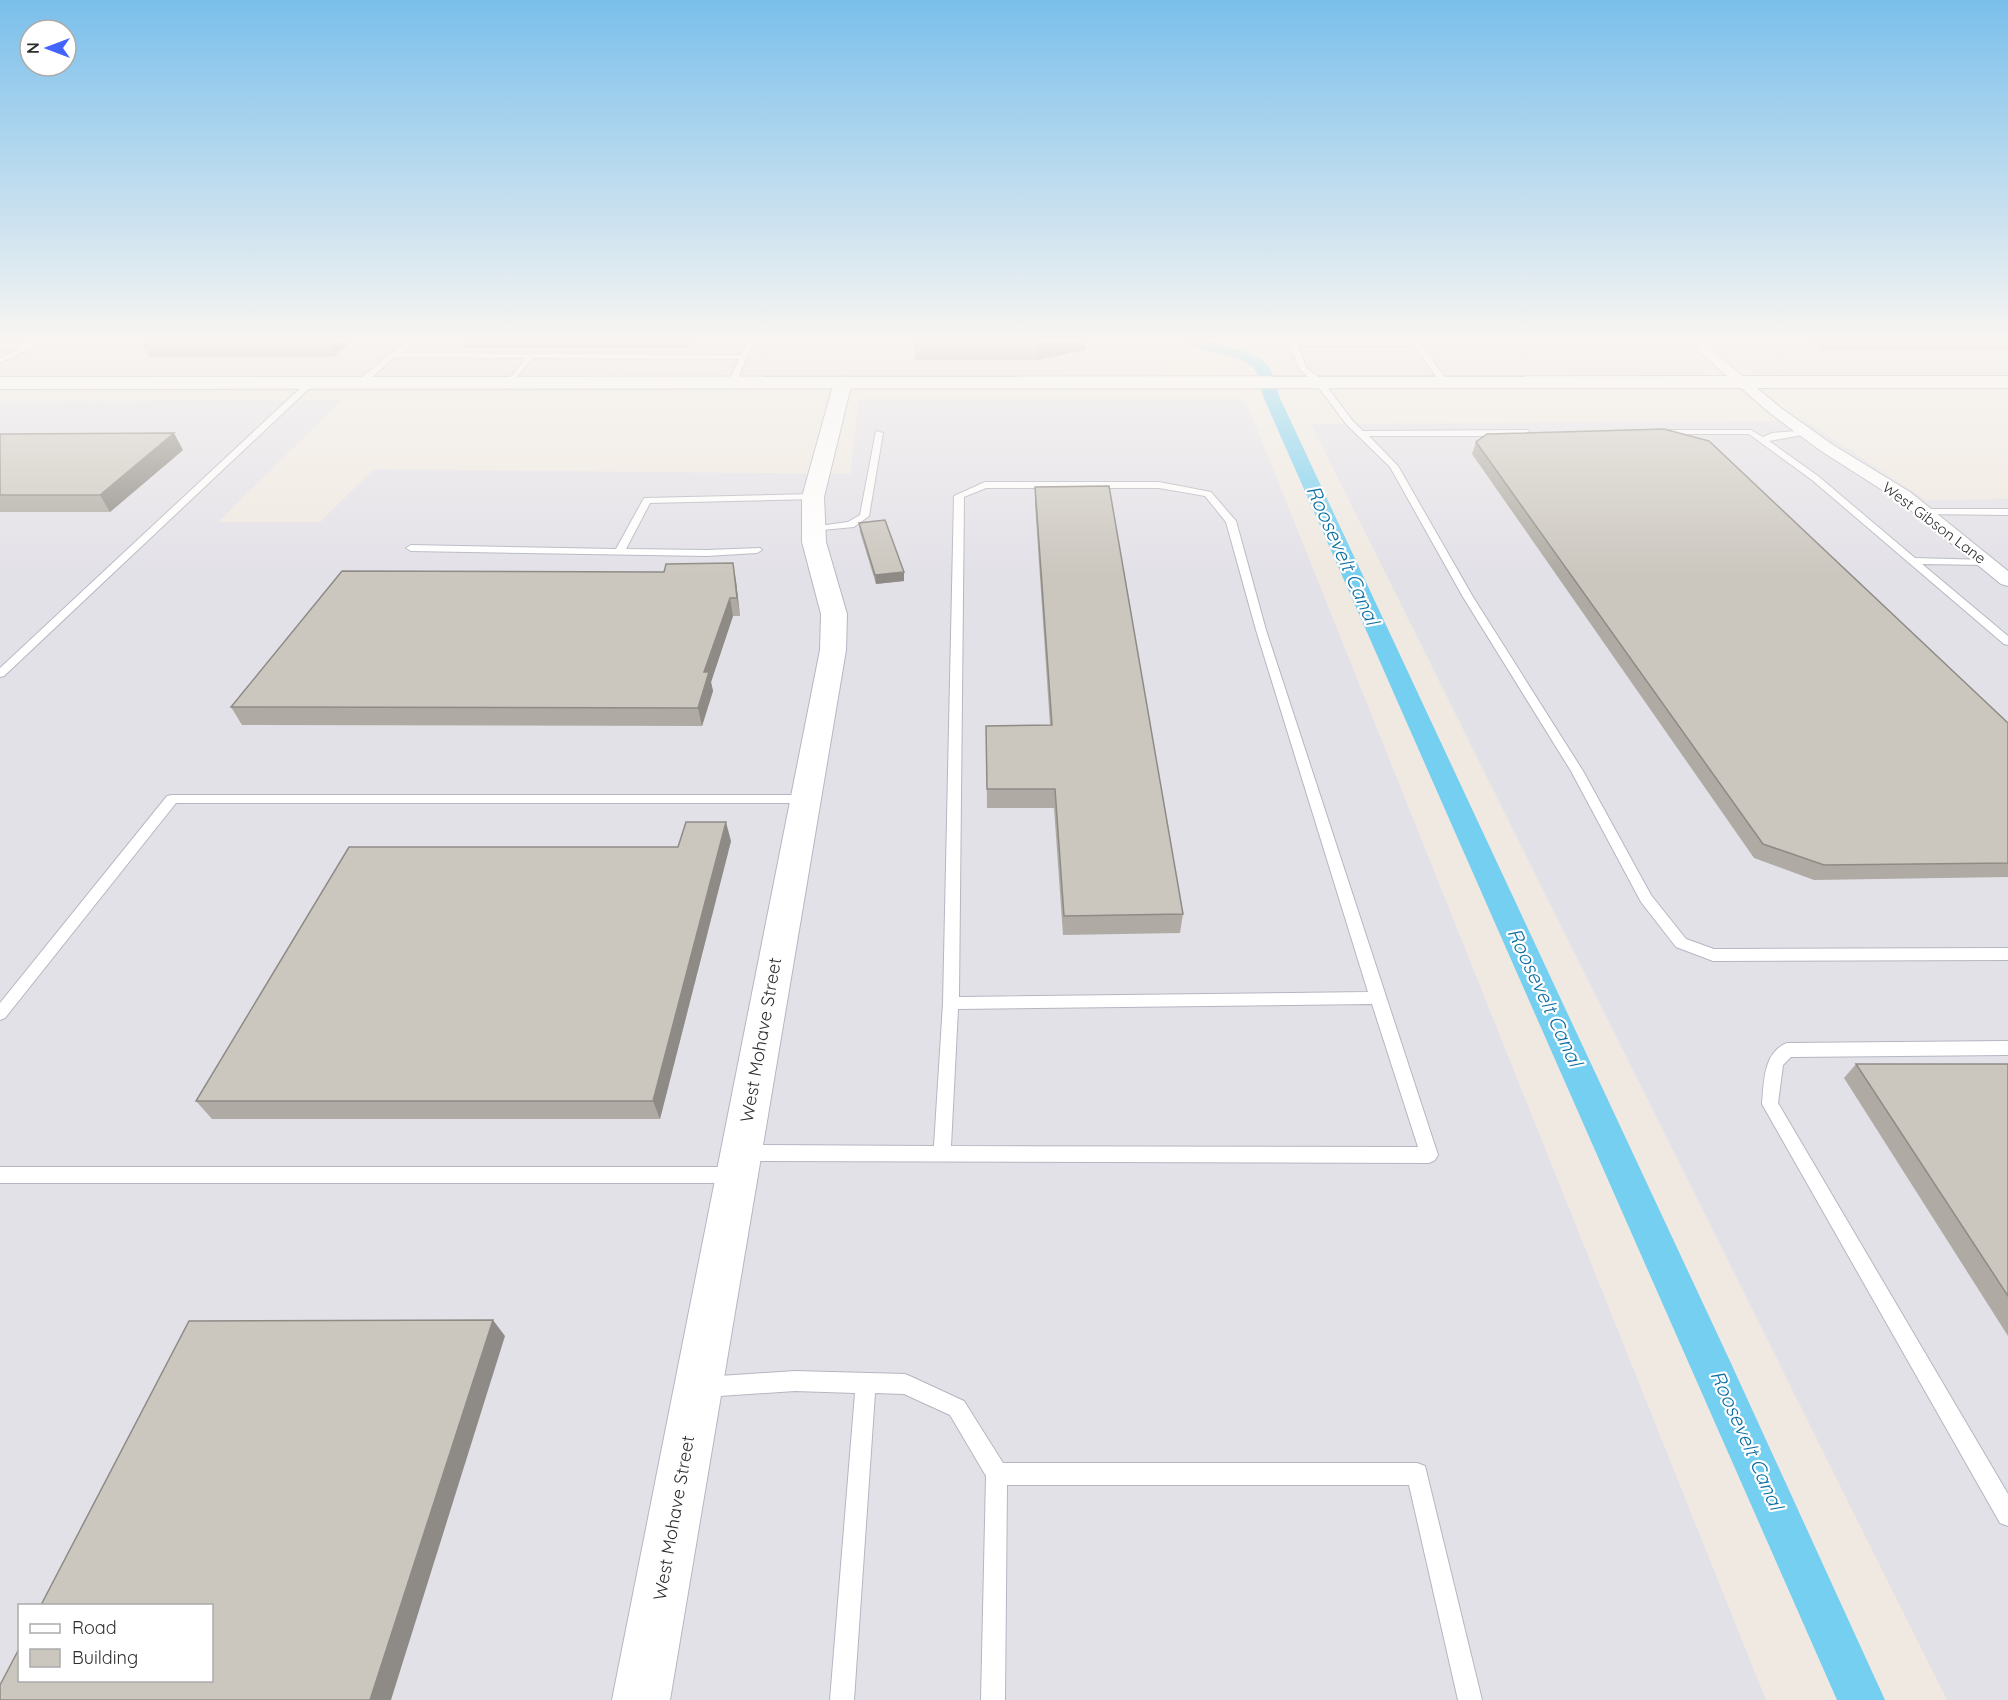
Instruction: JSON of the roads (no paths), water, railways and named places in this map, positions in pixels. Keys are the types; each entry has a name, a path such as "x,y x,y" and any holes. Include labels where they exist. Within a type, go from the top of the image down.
{"main road":[{"name":"West Mohave Street","path":"641,1700 833,650 834,614 814,542 813,513 835,416"}],"street":[{"name":"West Gibson Lane","path":"1785,416 1923,512 2008,580"}],"lane":[{"path":"0,674 275,416"},
{"path":"1347,416 1394,466 1468,597 1577,771 1646,897 1681,943 1713,955 2008,954"},
{"path":"1646,432 1751,432 1815,478 2008,642"},
{"path":"1764,440 1772,436 1805,432"},
{"path":"620,551 647,500 755,498 851,525 864,516 879,433"},
{"path":"1362,434 1542,433"},
{"path":"0,1175 739,1164 942,1154 1429,1155 1261,630 1231,521 1208,494 1159,485 1023,483 985,485 959,496 951,1003 942,1154"},
{"path":"1923,512 2008,512"},
{"path":"411,548 757,550"},
{"path":"1913,561 1985,562"},
{"path":"0,1014 172,799 805,799"},
{"path":"951,1003 1378,998"},
{"path":"2008,1048 1787,1050 1775,1063 1770,1104 2008,1515"},
{"path":"698,1387 795,1381 905,1384 957,1408 997,1474 993,1700"},
{"path":"842,1700 866,1383"},
{"path":"997,1474 1417,1474 1470,1700"}],"waterway":[{"name":"Roosevelt Canal","path":"1280,416 1861,1700"}]}
